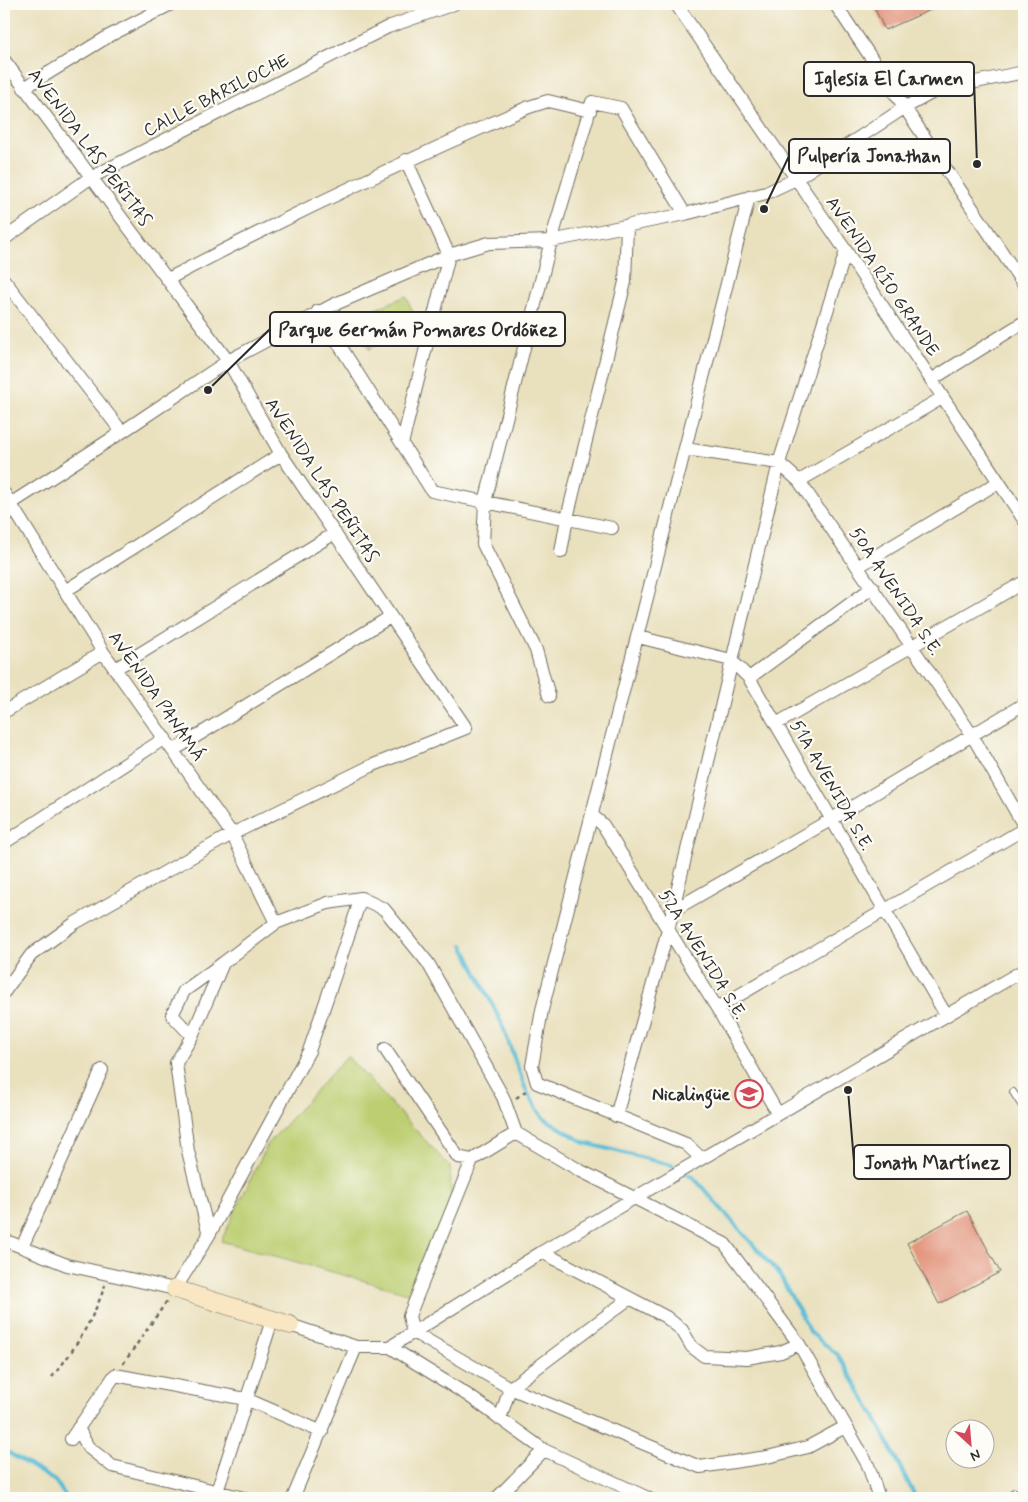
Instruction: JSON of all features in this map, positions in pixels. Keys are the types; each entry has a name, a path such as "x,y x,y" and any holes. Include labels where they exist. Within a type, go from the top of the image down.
{"street":[{"path":"24,88 109,36 171,4"},
{"name":"CALLE BARILOCHE","path":"4,239 90,178 388,28 454,4"},
{"name":"AVENIDA RÍO GRANDE","path":"676,4 846,251 1024,520"},
{"path":"835,4 1024,285"},
{"name":"AVENIDA LAS PEÑITAS","path":"4,60 228,361 280,454 466,728 371,766 232,834"},
{"path":"6,501 122,432 228,361 318,311 449,255 489,243 551,241 685,214 766,193 796,180 904,108 937,90 1024,72"},
{"path":"168,278 270,225 406,160 529,107 548,101 590,111"},
{"path":"549,696 536,650 483,544 485,502 551,241 592,102 621,108 685,214"},
{"path":"402,444 449,255 406,160"},
{"path":"701,1158 686,1144 537,1083 532,1066 542,1010 749,198"},
{"path":"561,552 567,518 625,282 627,226"},
{"path":"616,1116 668,930 779,463 846,251"},
{"path":"4,280 122,432"},
{"path":"318,311 432,491 612,528"},
{"path":"931,380 1024,322"},
{"path":"799,481 942,398"},
{"path":"686,449 779,463"},
{"path":"65,590 280,454"},
{"name":"50A AVENIDA S.E.","path":"779,463 799,481 912,645 972,735 1024,828"},
{"path":"858,566 999,482"},
{"name":"AVENIDA PANAMÁ","path":"6,501 65,590 103,652 232,834 276,923"},
{"path":"115,669 335,533"},
{"path":"776,724 1024,582"},
{"path":"749,678 873,587"},
{"path":"174,750 390,617"},
{"path":"638,637 732,660"},
{"path":"4,712 103,652"},
{"name":"51A AVENIDA S.E.","path":"732,660 749,678 946,1015"},
{"path":"672,911 832,819 1024,704"},
{"path":"4,843 165,738"},
{"name":"52A AVENIDA S.E.","path":"593,816 603,826 717,1008 778,1114"},
{"path":"717,1008 886,911 1024,828"},
{"path":"4,992 31,955 75,923 232,834"},
{"path":"175,1289 209,1235 309,1052 361,898"},
{"path":"192,1036 172,1015 184,991 276,923 328,902 361,898 384,909 428,963 506,1105 516,1133 579,1170 636,1197 725,1244 799,1344 868,1465 879,1498"},
{"path":"209,1235 188,1151 176,1063 192,1036 223,963"},
{"path":"390,1347 542,1252 1024,970"},
{"path":"385,1049 458,1157 472,1160"},
{"path":"22,1247 102,1070"},
{"path":"516,1133 472,1160 409,1316 413,1332 510,1388 700,1467 767,1457 808,1447 846,1427"},
{"path":"4,1240 67,1265 175,1289 356,1347 390,1347 469,1396 544,1450 645,1498"},
{"path":"542,1252 666,1317 682,1330 692,1347 704,1356 747,1358 781,1352 799,1344"},
{"path":"500,1419 510,1388 630,1298"},
{"path":"217,1495 272,1320"},
{"path":"293,1498 356,1347"},
{"path":"244,1498 217,1495 112,1466 75,1434 115,1375 246,1399 322,1432"},
{"path":"497,1498 544,1450"}],"lane":[{"path":"1013,1092 1024,1110"}],"path":[{"path":"506,1105 537,1083"},
{"path":"52,1377 66,1360 82,1334 100,1301 109,1274"},
{"path":"115,1375 175,1289"}],"green space":[{"path":"406,296 419,327 369,349 355,318"},
{"path":"347,1056 450,1167 452,1204 415,1295 221,1241 267,1145"}],"building":[{"path":"887,4 944,4 885,30 875,9"},
{"path":"967,1211 1000,1272 939,1304 907,1243"}],"waterway":[{"path":"463,945 501,1022 526,1090 542,1117 585,1143 671,1165 694,1178 779,1274 811,1333 838,1355 874,1415 916,1498"},
{"path":"4,1450 55,1481 67,1498"}],"place":[{"name":"Iglesia El Carmen","path":"977,164"},
{"name":"Pulpería Jonathan","path":"764,209"},
{"name":"Parque Germán Pomares Ordóñez","path":"208,390"},
{"name":"Jonath Martínez","path":"848,1090"},
{"name":"Nicalingüe","path":"749,1094"}]}
